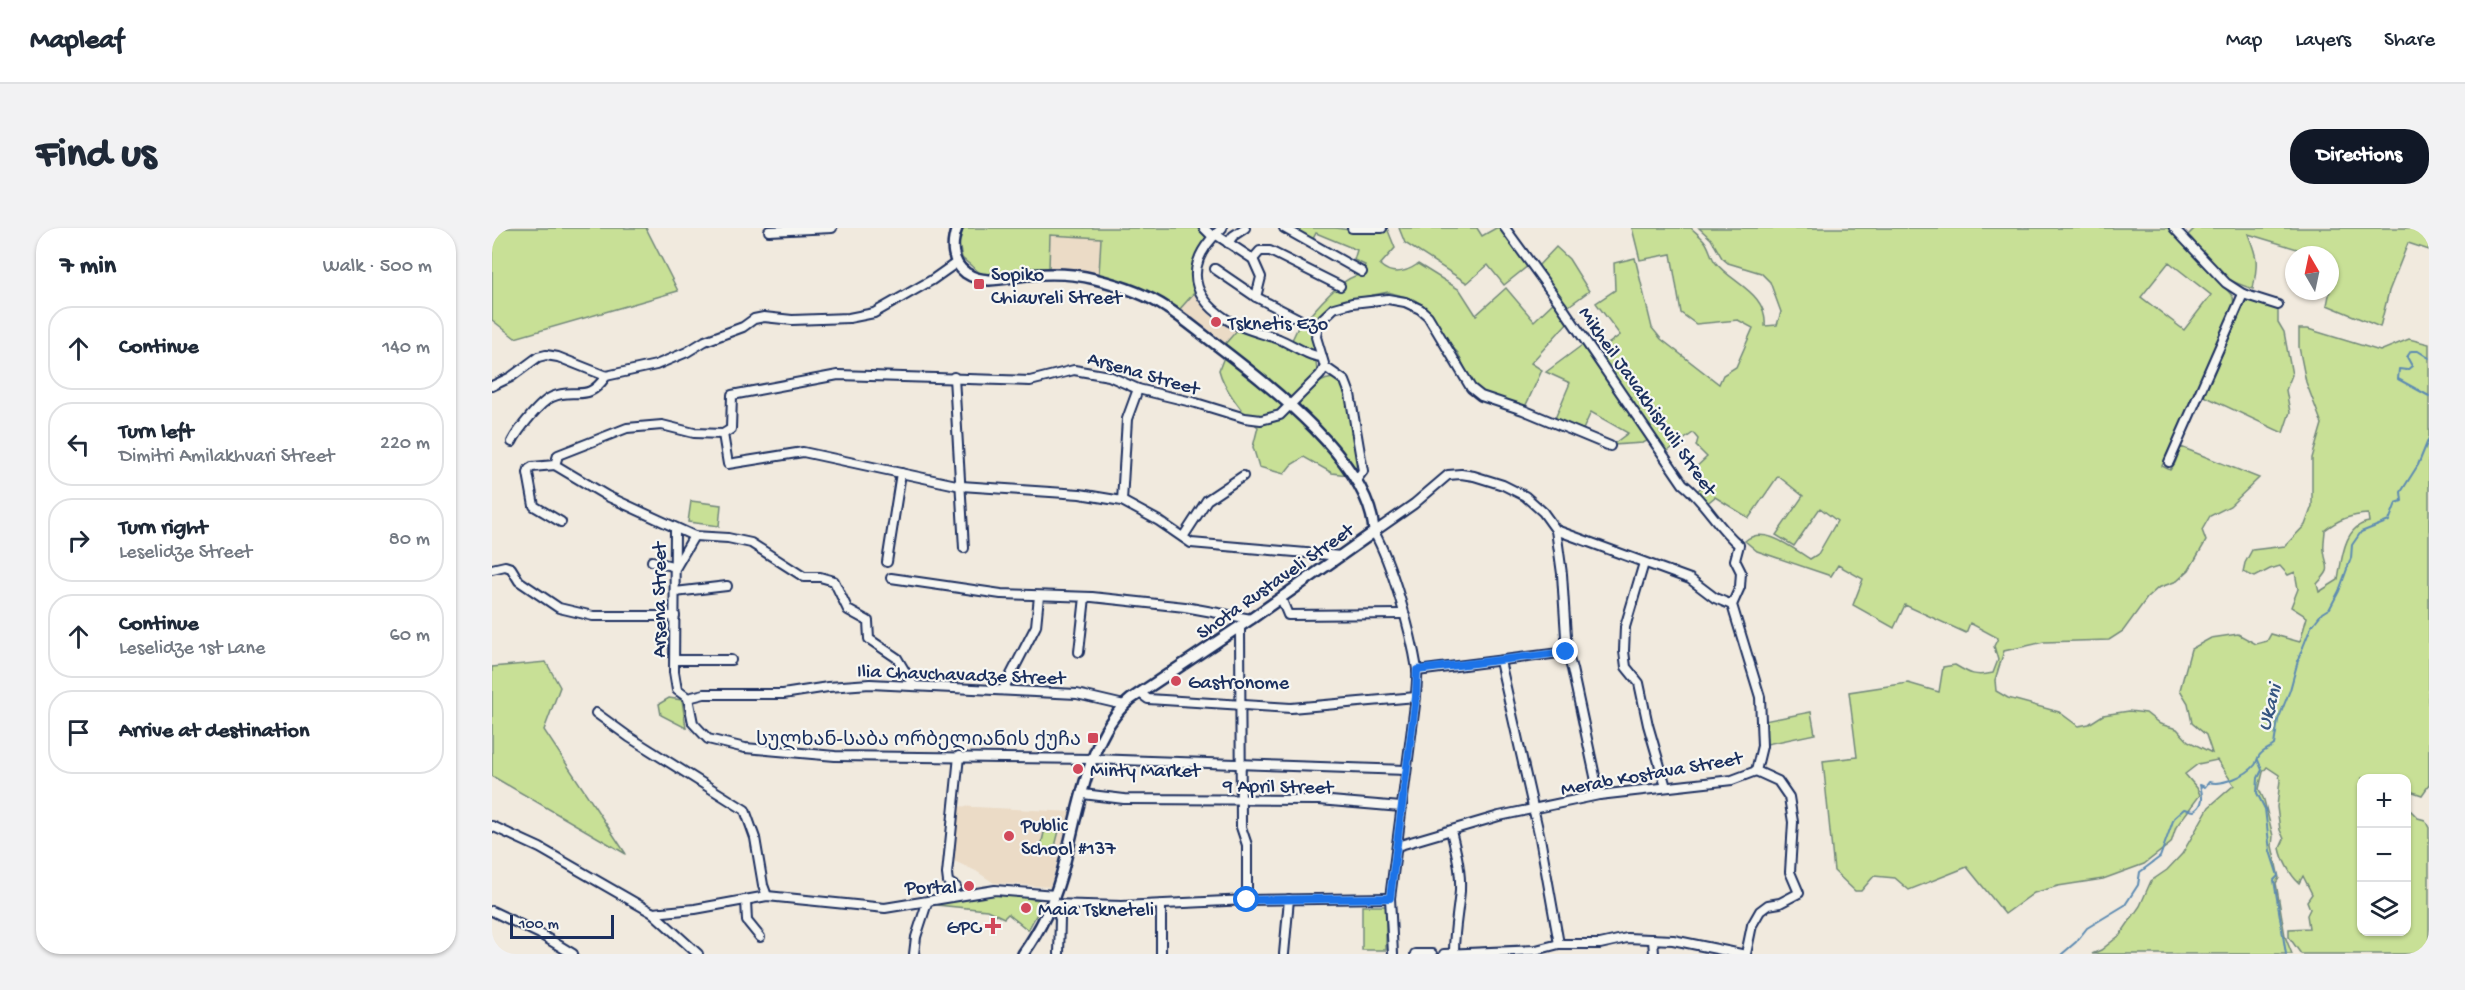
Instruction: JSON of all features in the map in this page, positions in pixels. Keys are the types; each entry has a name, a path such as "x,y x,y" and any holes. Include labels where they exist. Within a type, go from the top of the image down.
{"main road":[{"path":"956,262 952,239 957,228"},
{"name":"Shota Rustaveli Street","path":"956,262 966,273 983,280 1059,274 1093,278 1129,289 1166,307 1291,406 1326,442 1356,480 1371,508 1374,532 1251,620 1140,693 1124,705 1108,724 1093,759 1053,901 1023,954"}],"street":[{"path":"769,231 832,228"},
{"path":"1204,228 1253,259 1262,277 1256,297"},
{"path":"1222,228 1203,248 1196,263 1194,279 1198,291 1226,319 1322,357"},
{"path":"1228,243 1233,236 1245,228"},
{"path":"1284,228 1362,272"},
{"path":"1352,228 1382,228"},
{"name":"Mikheil Javakhishvili Street","path":"1505,228 1561,305 1683,484 1694,492 1722,530 1739,545 1735,560 1741,572 1740,587 1732,605"},
{"path":"2174,228 2226,283 2243,294 2278,305"},
{"path":"1253,259 1260,251 1270,251 1340,286"},
{"path":"492,386 512,377 538,357 546,355 558,357 606,376 656,365 687,352 705,341 743,327 754,319 764,317 792,320 849,318 874,313 932,280 956,262"},
{"path":"1215,269 1256,297 1299,319"},
{"path":"2169,462 2243,294"},
{"path":"1356,480 1363,471 1350,394 1345,381 1324,367 1316,328 1318,323 1334,308 1352,303 1388,299 1405,302 1420,309 1428,316 1472,388 1481,396 1523,410 1610,446"},
{"path":"1291,406 1324,367"},
{"name":"Arsena Street","path":"723,434 731,429 732,395 838,375 1030,381 1074,370 1108,376 1138,389 1252,420 1280,415 1291,406"},
{"path":"512,442 518,430 552,397 591,392 599,387 606,376"},
{"path":"954,377 964,548"},
{"path":"1122,501 1127,419 1138,389"},
{"path":"561,522 534,506 529,469 555,465 558,456 627,428 662,425 694,433 723,434 728,464 802,452 961,486 1080,494 1122,501 1191,543 1341,556"},
{"name":"Arsena Street","path":"555,465 607,496 675,528 677,690 688,698 693,723 697,730 708,739 724,744 835,756 1093,759 1407,770"},
{"path":"887,562 901,473"},
{"path":"1393,954 1390,898 1416,697 1417,670 1403,614 1382,548 1374,532 1414,504 1448,476 1461,474 1503,485 1525,496 1543,512 1556,530 1562,574 1566,652 1572,669 1599,795"},
{"path":"1183,537 1207,500 1243,476"},
{"path":"675,528 694,536 728,538 751,543 804,577 820,577 834,581 848,610 868,621 869,639 897,658 913,685"},
{"path":"1556,530 1690,579 1714,598 1732,605 1760,697 1762,746 1756,771"},
{"path":"652,561 676,567 694,536"},
{"path":"1644,563 1625,627 1624,651 1626,667 1639,683 1648,725 1666,787"},
{"path":"492,569 505,566 511,568 519,581 559,608 593,616 675,616"},
{"path":"891,578 1001,594 1088,597 1185,607 1251,620"},
{"path":"675,592 727,586"},
{"path":"1003,690 1036,626 1040,596"},
{"path":"1079,652 1088,597"},
{"path":"1281,598 1288,615 1403,614"},
{"path":"1240,627 1242,763 1240,801 1241,827 1247,845 1247,900"},
{"path":"1417,670 1566,652"},
{"path":"675,660 731,660"},
{"path":"1500,661 1533,810 1559,944"},
{"name":"Ilia Chavchavadze Street","path":"688,698 704,694 783,694 828,687 870,684 1077,694 1124,705"},
{"path":"1140,693 1148,699 1291,708 1416,697"},
{"path":"596,713 629,738 745,810 755,838 767,896"},
{"path":"956,887 948,882 947,864 959,756"},
{"name":"Merab Kostava Street","path":"1397,846 1499,816 1599,795 1739,778 1756,771 1778,782 1789,797 1793,822 1790,872 1799,893 1780,903 1768,905 1760,911 1752,925 1746,954"},
{"name":"9 April Street","path":"1083,794 1124,799 1319,800 1401,807"},
{"path":"492,826 540,849 653,912 698,954"},
{"path":"1451,831 1459,861 1460,891 1454,922 1454,952"},
{"path":"653,912 696,909 767,896 885,908 927,903 995,890 1053,901 1161,905 1247,900 1390,898"},
{"path":"1284,954 1289,899"},
{"path":"746,900 747,921 760,937"},
{"path":"1053,901 1060,919 1059,954"},
{"path":"914,954 916,937 927,903"},
{"path":"1161,905 1161,954"},
{"path":"492,911 540,934 573,954"},
{"path":"1444,954 1536,950 1559,944 1600,944 1627,938 1674,940 1742,954"},
{"path":"1653,939 1654,954"},
{"path":"1415,954 1432,954"}],"shaded area":[{"path":"1049,235 1102,238 1099,274 1049,268"},
{"path":"1195,292 1223,321 1239,328 1225,344 1179,310"},
{"name":"Public School #137","path":"955,806 1072,812 1050,887 994,883 976,871 952,860"}],"green space":[{"path":"492,228 646,228 678,291 515,338 492,320"},
{"path":"964,228 1197,228 1207,238 1194,263 1195,292 1179,310 1143,290 1099,274 1101,238 1050,235 1049,268 1021,270 991,276 980,273 962,258 959,244"},
{"path":"1286,228 1335,228 1375,232 1387,228 1395,248 1380,265 1389,271 1399,272 1418,264 1460,290 1476,315 1506,288 1534,321 1555,301 1569,321 1531,363 1542,370 1525,407 1490,397 1473,387 1458,353 1447,342 1426,307 1413,299 1388,292 1339,302 1314,319 1312,332 1317,353 1291,342 1302,319 1306,320 1345,281 1359,275 1365,265 1354,260 1357,250 1316,233 1312,241"},
{"path":"1399,228 1477,228 1482,236 1496,228 1504,228 1529,265 1504,285 1488,265 1467,283 1405,243"},
{"path":"1632,228 1691,228 1704,240 1714,260 1722,269 1755,297 1761,305 1765,326 1777,325 1781,312 1770,282 1761,273 1728,263 1722,258 1711,239 1699,228 2171,228 2233,297 2234,305 2162,466 2170,470 2181,447 2259,478 2230,506 2210,516 2202,530 2206,541 2189,570 2177,581 2158,588 2147,598 2123,631 2109,640 2044,642 2004,651 1995,680 1996,691 2008,698 2059,712 2078,726 2089,724 2103,715 2129,711 2146,713 2160,724 2177,729 2188,741 2212,753 2206,735 2192,723 2188,703 2180,690 2191,649 2211,638 2238,634 2256,644 2267,641 2271,634 2300,642 2307,617 2291,607 2298,589 2295,572 2288,575 2280,566 2255,577 2243,572 2252,550 2285,546 2305,525 2312,506 2312,458 2322,424 2306,382 2299,347 2299,329 2308,329 2380,351 2409,339 2429,344 2429,785 2422,795 2411,791 2411,774 2357,774 2357,936 2411,936 2411,811 2418,818 2425,820 2429,828 2429,954 2301,954 2289,937 2289,929 2309,928 2307,915 2310,909 2307,901 2312,894 2303,876 2299,883 2283,857 2280,848 2284,839 2280,830 2277,807 2280,780 2279,775 2267,767 2263,772 2259,789 2273,836 2272,846 2279,878 2276,883 2285,936 2292,954 2092,954 2120,935 2140,906 2151,881 2167,870 2182,854 2209,807 2234,785 2217,760 2198,764 2185,774 2200,795 2176,827 2171,843 2144,864 2103,879 2058,886 2034,893 2005,914 1967,867 1909,890 1895,878 1874,876 1861,891 1855,891 1834,871 1823,761 1857,757 1849,692 1908,683 1939,692 1943,667 1955,665 1973,674 1993,673 1998,660 1994,646 1998,638 1970,623 1966,633 1905,605 1894,628 1853,605 1863,579 1838,565 1831,576 1757,551 1745,541 1753,536 1761,535 1787,544 1810,559 1818,554 1837,521 1820,508 1794,546 1776,535 1803,496 1778,476 1749,518 1715,497 1705,505 1696,492 1706,483 1694,469 1707,457 1696,446 1698,439 1693,433 1665,453 1597,352 1620,335 1596,303 1615,290 1614,263 1635,258 1652,328 1661,339 1719,384 1723,375 1736,367 1753,328 1738,320 1696,324 1681,313 1671,254 1640,260","holes":["2169,262 2211,295 2184,330 2141,297","2368,514 2369,522 2361,525 2349,536 2338,580 2319,592 2317,584 2328,568 2324,547 2325,530 2345,518 2356,515"]},
{"path":"2195,228 2429,228 2429,250 2408,243 2389,291 2380,327 2327,305 2328,300 2339,300 2339,246 2287,246 2248,234 2256,261 2253,289 2236,283 2215,270 2188,235"},
{"path":"1556,247 1569,259 1589,291 1566,308 1537,267"},
{"path":"2246,300 2278,309 2278,322 2284,332 2292,375 2286,390 2290,412 2283,433 2204,396"},
{"path":"1239,328 1312,357 1316,361 1317,372 1299,393 1291,398 1225,344"},
{"path":"1585,343 1651,439 1643,443 1612,445 1628,433 1591,412 1581,434 1554,421 1570,383 1546,372"},
{"path":"1224,357 1295,415 1348,475 1332,473 1304,457 1291,465 1284,474 1259,467 1253,447 1258,427 1229,393 1221,377 1219,370"},
{"path":"1336,378 1346,394 1352,417 1358,461 1355,469 1298,403 1319,383"},
{"path":"691,501 721,505 719,526 688,522"},
{"path":"546,662 560,687 544,730 626,854 492,776 492,667"},
{"path":"669,698 682,700 686,728 661,715 659,704"},
{"path":"1811,712 1815,734 1767,744 1764,721"},
{"path":"1046,824 1060,827 1053,854 1040,850"},
{"path":"996,893 1039,900 1039,910 1028,930 1008,914 1004,918 987,910 937,905 937,903"},
{"path":"1362,906 1386,906 1386,950 1362,950"}],"waterway":[{"name":"Ukani","path":"2429,358 2418,351 2411,351 2407,357 2412,366 2407,370 2399,369 2398,379 2429,396"},
{"name":"Ukani","path":"2062,954 2087,928 2125,905 2138,885 2140,872 2160,857 2174,818 2184,809 2194,811 2200,806 2202,796 2200,785 2205,787 2209,782 2227,781 2240,776 2251,769 2258,757 2274,745 2278,720 2290,690 2299,657 2311,627 2322,613 2330,608 2339,591 2351,558 2352,545 2361,532 2389,521 2396,503 2402,501 2401,492 2418,465 2429,438"},
{"path":"2258,760 2262,770 2258,778 2257,793 2265,809 2270,851 2278,876 2274,880 2286,954"}],"place":[{"name":"Sopiko Chiaureli Street","path":"979,284"},
{"name":"Tsknetis Ezo","path":"1216,322"},
{"name":"Gastronome","path":"1176,681"},
{"name":"სულხან-საბა ორბელიანის ქუჩა","path":"1093,738"},
{"name":"Minty Market","path":"1078,769"},
{"name":"Public School #137","path":"1009,836"},
{"name":"Portal","path":"969,886"},
{"name":"Maia Tskneteli","path":"1026,908"},
{"name":"GPC","path":"993,926"}],"route":[{"path":"1247,900 1390,898 1416,697 1417,670 1566,652"}]}
